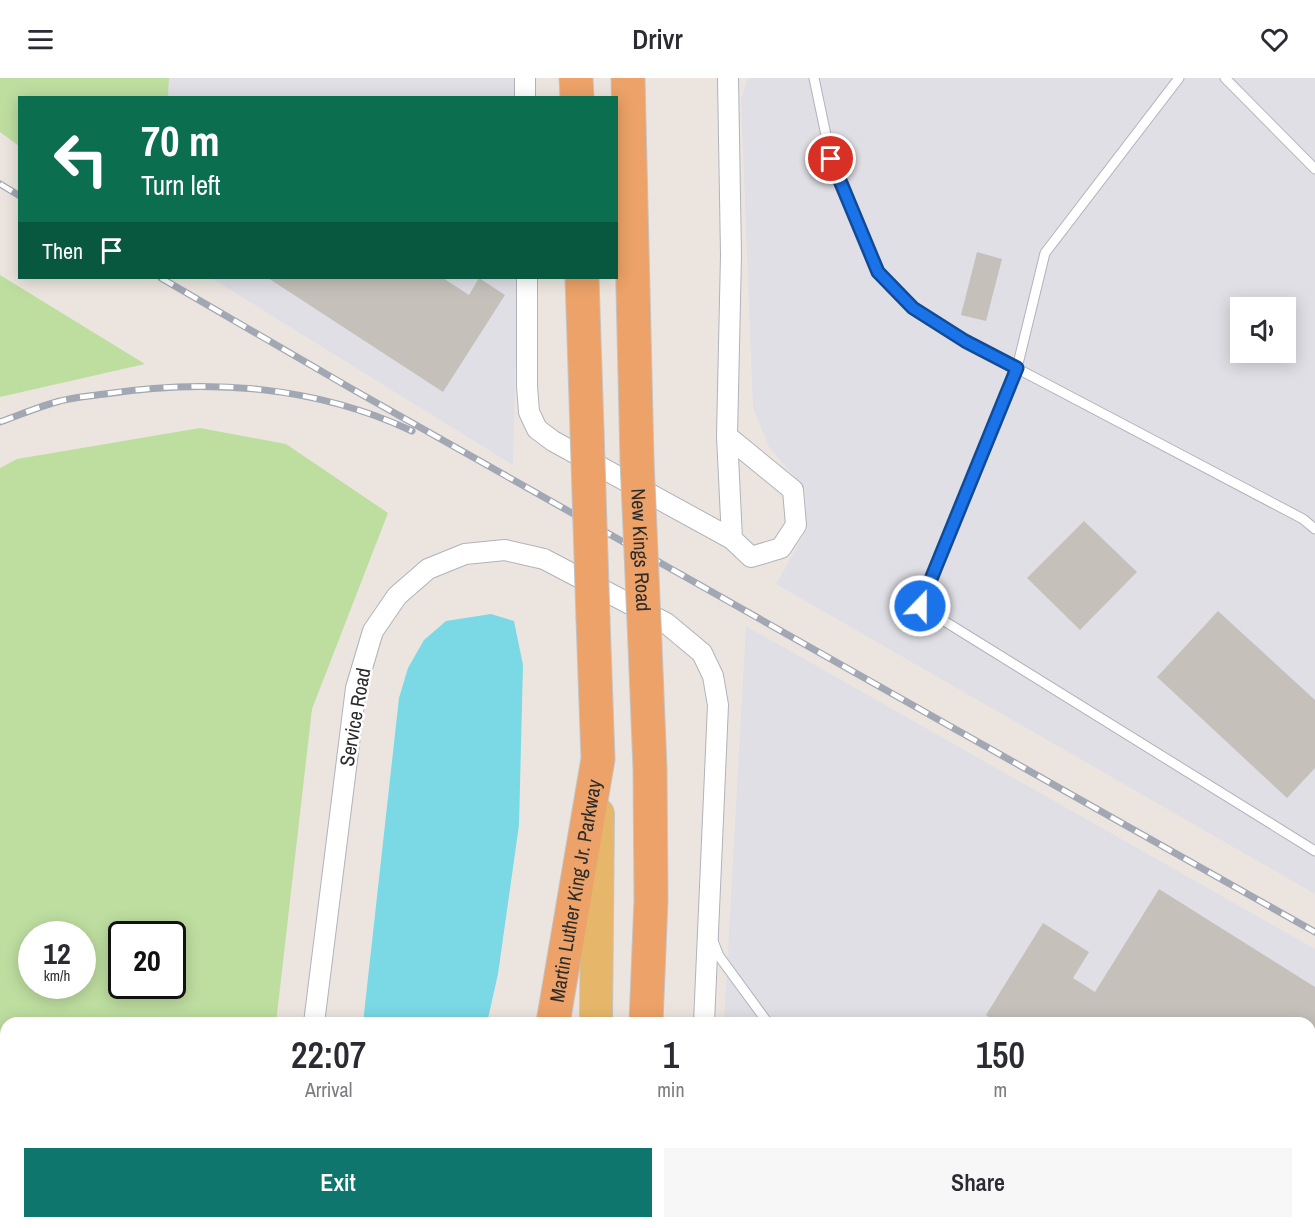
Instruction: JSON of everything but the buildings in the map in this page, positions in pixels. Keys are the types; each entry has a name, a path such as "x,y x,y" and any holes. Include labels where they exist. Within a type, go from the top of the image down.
{"highway":[{"path":"576,78 577,96"},
{"name":"New Kings Road","path":"628,78 637,460 650,769 651,900 646,1017"},
{"path":"582,279 598,759"},
{"name":"Martin Luther King Jr. Parkway","path":"554,1017 598,759"}],"main road":[{"path":"596,1017 598,759"}],"street":[{"path":"525,78 525,96"},
{"path":"728,78 731,255 727,436 732,539"},
{"path":"527,279 527,386 530,412 537,429 553,441 732,539 751,557 781,548 795,525 793,490 727,436"},
{"name":"Service Road","path":"315,1017 356,688 373,632 397,596 428,569 465,554 505,550 544,559 666,623 702,653 713,676 718,705 704,1017"}],"lane":[{"path":"813,78 831,159 878,272 913,308 965,341 1303,519 1315,529"},
{"path":"1179,78 1045,253 1017,368 920,606 1315,851"},
{"path":"1225,78 1315,169"},
{"path":"708,930 719,956 764,1017"}],"shaded area":[{"path":"169,78 517,78 517,96 168,96"},
{"path":"748,78 1315,78 1315,894 776,584 807,529 805,489 769,447 753,408 741,99"},
{"path":"213,279 518,279 513,465"},
{"path":"746,626 1315,949 1315,1017 724,1017"}],"green space":[{"path":"0,78 169,78 168,96 18,96 18,145 0,132"},
{"path":"0,275 145,364 0,397"},
{"path":"200,428 286,444 388,513 312,709 277,1017 0,1017 0,468 17,459"}],"water":[{"path":"491,614 514,621 523,665 519,825 498,974 488,1017 364,1017 399,698 408,668 424,640 446,621"}],"railway":[{"path":"0,184 18,195"},
{"path":"163,279 352,389 1315,932"},
{"path":"0,422 45,405 76,398 144,389 222,387 300,395 338,404 412,431"}],"route":[{"path":"831,159 878,272 913,308 965,341 1017,368 920,606"}]}
